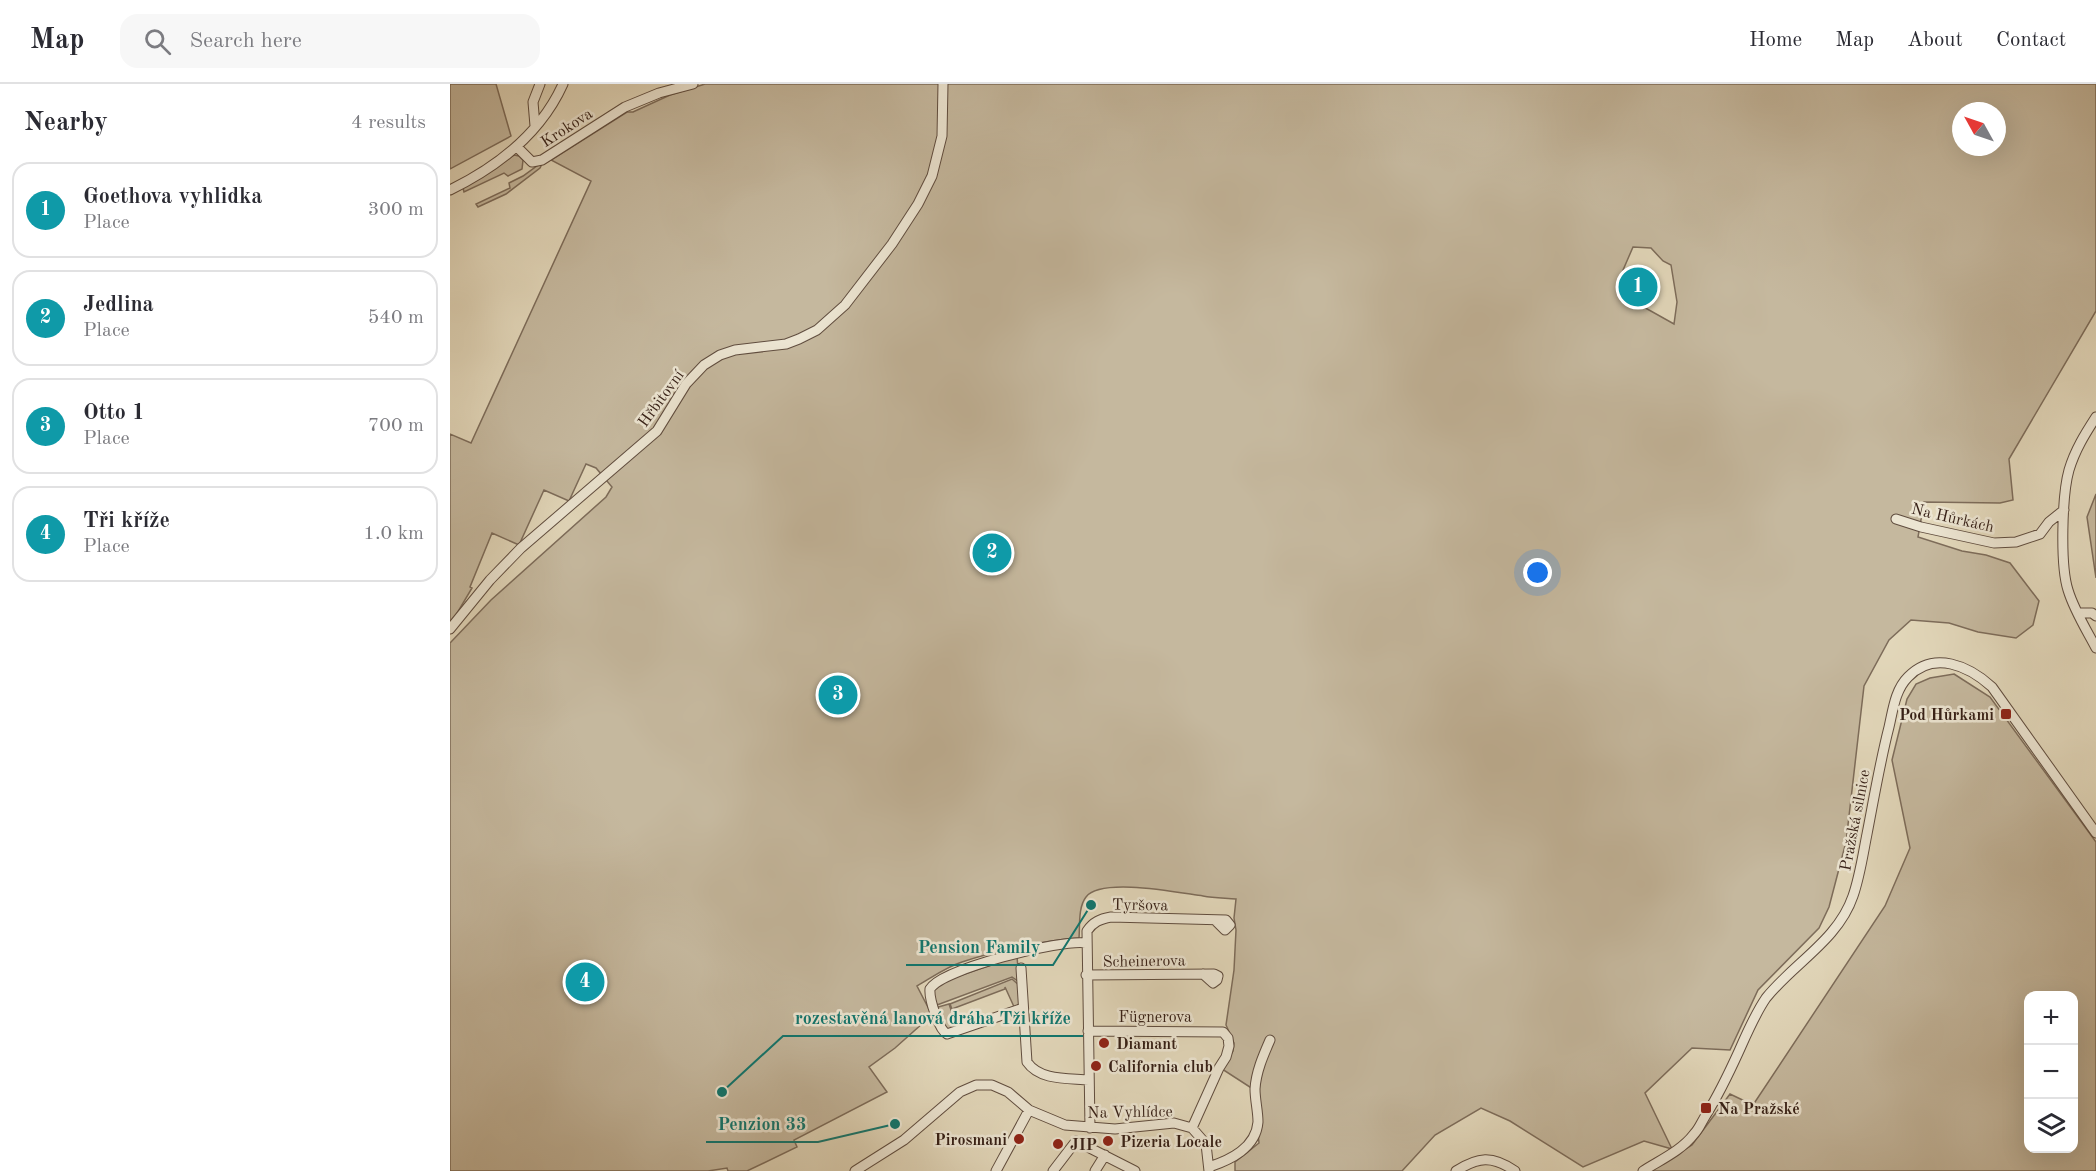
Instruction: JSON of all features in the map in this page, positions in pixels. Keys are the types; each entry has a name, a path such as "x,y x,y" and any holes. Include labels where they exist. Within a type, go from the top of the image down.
{"street":[{"name":"Krokova","path":"535,126 533,102 540,84"},
{"name":"Krokova","path":"563,84 550,108 517,147 532,162 542,160 625,107 658,93 693,84"},
{"name":"Hřbitovní","path":"450,629 490,580 521,548 657,431 686,384 704,365 720,355 735,350 786,344 799,339 816,330 845,305 892,244 918,204 932,176 942,136 943,84"},
{"path":"450,190 488,169 517,147"},
{"path":"2096,417 2078,445 2068,472 2064,510 2063,562 2068,590 2096,648"},
{"name":"Na Hůrkách","path":"1896,519 1921,527 1995,543 2016,542 2040,534 2049,522 2064,510"},
{"path":"2078,613 2092,613 2096,616"},
{"name":"Pražská silnice","path":"1642,1171 1678,1149 1694,1134 1722,1088 1765,1000 1782,980 1831,934 1846,914 1861,864 1881,760 1897,693 1907,678 1922,666 1940,663 1962,666 1979,675 1992,687 2096,833"},
{"name":"Tyršova","path":"1086,943 1087,931 1102,918 1215,920"},
{"path":"1023,1008 947,1034 941,1029 930,996 930,989 938,980 984,962 1063,943 1086,943 1090,1128"},
{"path":"1021,968 1029,1066 1048,1076 1089,1080"},
{"name":"Scheinerova","path":"1086,975 1203,974"},
{"name":"Fügnerova","path":"1088,1031 1223,1032"},
{"name":"Na Vyhlídce","path":"1192,1128 1226,1057 1229,1046 1228,1038 1223,1032"},
{"path":"1209,1169 1229,1160 1250,1142 1258,1124 1255,1089 1259,1065 1270,1040"},
{"name":"Na Vyhlídce","path":"855,1171 904,1140 948,1101 968,1087 992,1085 1008,1092 1029,1110 1054,1122 1075,1127 1115,1129 1174,1123 1192,1128 1206,1144 1209,1169"},
{"path":"996,1171 1029,1110"},
{"path":"1053,1171 1076,1141 1075,1127"},
{"path":"1076,1141 1135,1171"},
{"path":"1095,1171 1105,1155"},
{"path":"1456,1171 1473,1161 1485,1159 1498,1162 1515,1171"}],"shaded area":[{"path":"450,84 496,84 511,136 450,169"},
{"path":"705,84 2096,84 2096,311 2009,459 2013,500 2000,503 1924,502 1918,537 2010,563 2039,601 2033,625 2016,638 1978,632 1949,623 1911,620 1889,640 1864,686 1846,842 1829,907 1819,928 1758,990 1730,1050 1692,1048 1645,1093 1672,1149 1644,1141 1583,1167 1510,1121 1481,1108 1435,1135 1402,1171 1235,1171 1235,1162 1259,1143 1253,1089 1222,1069 1233,1051 1234,1043 1226,1025 1234,970 1236,899 1124,887 1094,891 1086,897 1081,911 1079,938 1035,944 975,958 950,967 917,986 932,1015 895,1048 869,1067 887,1092 794,1140 797,1147 747,1171 728,1171 727,1168 708,1171 450,1171 450,643 491,600 606,497 612,487 596,468 586,464 569,501 544,490 519,545 492,533 470,587 472,588 450,625 450,434 471,443 591,181 551,160 627,112 633,112 670,95","holes":["1633,247 1651,248 1663,261 1671,265 1677,302 1674,324 1624,296 1620,277"]},
{"path":"514,155 523,160 522,169 508,176 504,173 464,192 463,188"},
{"path":"541,163 540,168 506,194 478,207 476,204 510,188 509,183"},
{"path":"2096,494 2096,578 2087,517"},
{"path":"1954,674 1990,697 2096,842 2096,1171 1651,1171 1692,1145 1730,1094 1753,1105 1885,906 1910,848 1892,760 1907,699 1916,684 1930,678"},
{"path":"1017,956 1019,982 1012,977 937,1005 932,990 936,984"},
{"path":"1012,979 1019,985 1021,1005 1015,1009 1005,987 1005,989 952,1009 950,1004"},
{"path":"949,1004 958,1030 948,1032 938,1012 938,1007"}],"place":[{"name":"Goethova vyhlidka","path":"1638,287"},
{"name":"Jedlina","path":"992,553"},
{"name":"Otto 1","path":"838,695"},
{"name":"Pod Hůrkami","path":"2006,714"},
{"name":"Pension Family","path":"1091,905"},
{"name":"Tři kříže","path":"585,982"},
{"name":"Diamant","path":"1104,1043"},
{"name":"California club","path":"1096,1066"},
{"name":"rozestavěná lanová dráha Tži kříže","path":"722,1092"},
{"name":"Na Pražské","path":"1706,1108"},
{"name":"Penzion 33","path":"895,1124"},
{"name":"Pirosmani","path":"1019,1139"},
{"name":"Pizeria Locale","path":"1108,1141"},
{"name":"JIP","path":"1058,1144"}]}
